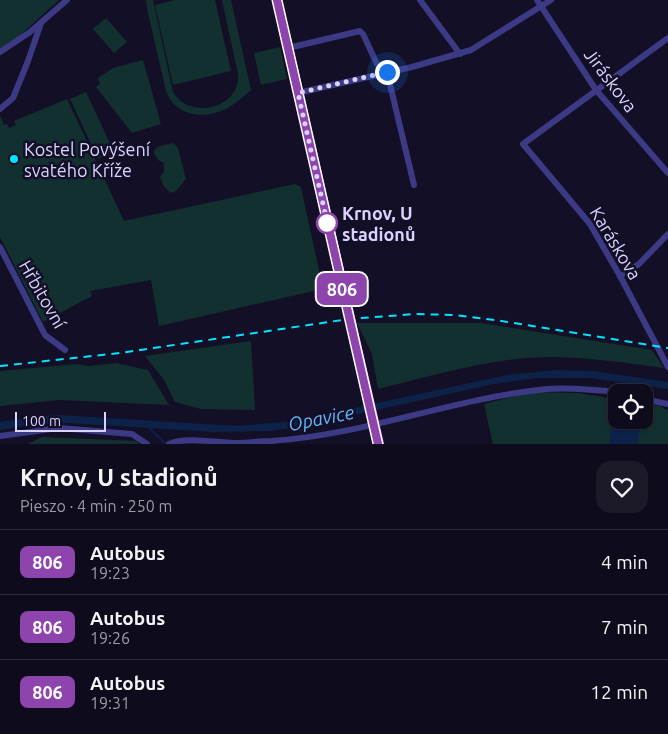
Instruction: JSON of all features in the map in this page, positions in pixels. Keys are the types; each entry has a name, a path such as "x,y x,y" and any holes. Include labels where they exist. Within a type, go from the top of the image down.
{"main road":[{"path":"277,0 378,444"}],"street":[{"path":"0,52 12,46 67,0"},
{"path":"420,0 460,54"},
{"name":"Jiráskova","path":"537,0 596,90 668,173"},
{"path":"298,93 471,50 551,0"},
{"path":"0,109 12,98 28,61 41,23"},
{"path":"288,48 360,31 377,64"},
{"path":"596,90 668,38"},
{"path":"387,72 414,186"},
{"name":"Karáskova","path":"596,90 523,144 590,224 620,276 668,368"},
{"path":"620,276 639,264 668,234"},
{"name":"Hřbitovní","path":"0,247 45,336 65,350"},
{"path":"173,443 236,443 281,440 373,423 518,392 549,389 608,391"},
{"path":"653,401 668,404"},
{"path":"0,436 59,428 132,434 147,444"}],"green space":[{"path":"0,0 59,0 19,36 0,49"},
{"path":"146,0 153,0 173,92 181,101 191,106 202,108 213,107 223,102 232,95 237,86 238,74 222,0 231,0 251,90 226,109 208,114 199,115 183,111 176,106 166,91"},
{"path":"175,0 215,0 231,71 173,85 155,5"},
{"path":"106,18 127,42 114,53 93,29"},
{"path":"280,47 287,79 261,85 254,53"},
{"path":"143,60 161,124 132,133 96,87 100,84 98,78 113,68"},
{"path":"86,92 114,152 98,159 70,99"},
{"path":"67,99 124,221 295,184 301,187 323,289 159,326 151,280 90,291 92,296 43,322 0,237 0,115 4,125 7,124 9,128 16,125 14,121"},
{"path":"173,143 178,148 186,179 176,191 170,193 163,185 160,177 164,172 164,163 158,160 154,153 156,148"},
{"path":"357,323 481,323 652,350 664,368 579,358 529,358 464,368 378,389 372,354"},
{"path":"251,341 255,410 201,409 175,402 164,380 145,356"},
{"path":"116,363 148,370 169,405 60,400 0,406 0,371 76,364 89,366"},
{"path":"531,392 578,393 608,398 608,429 653,429 653,405 661,406 668,411 668,444 493,444 484,404"},
{"path":"42,437 137,441 139,444 28,444"}],"water":[{"name":"Opavice","path":"555,370 593,371 668,382 668,389 653,387 653,384 633,384 591,378 537,378 494,384 304,426 269,431 214,432 67,423 30,425 0,430 0,422 59,415 236,426 294,421 507,375"},
{"path":"611,429 640,429 638,442 635,444 609,444"}],"waterway":[{"path":"148,427 166,444"}],"railway":[{"path":"0,366 120,353 349,319 415,314 455,315 495,320 668,348"}],"bus line":[{"name":"806","path":"277,0 378,444"}],"place":[{"name":"Kostel Povýšení svatého Kříže","path":"14,159"},
{"name":"Krnov, U stadionů","path":"327,223"}],"route":[{"path":"327,223 328,226 298,93 387,72"}]}
